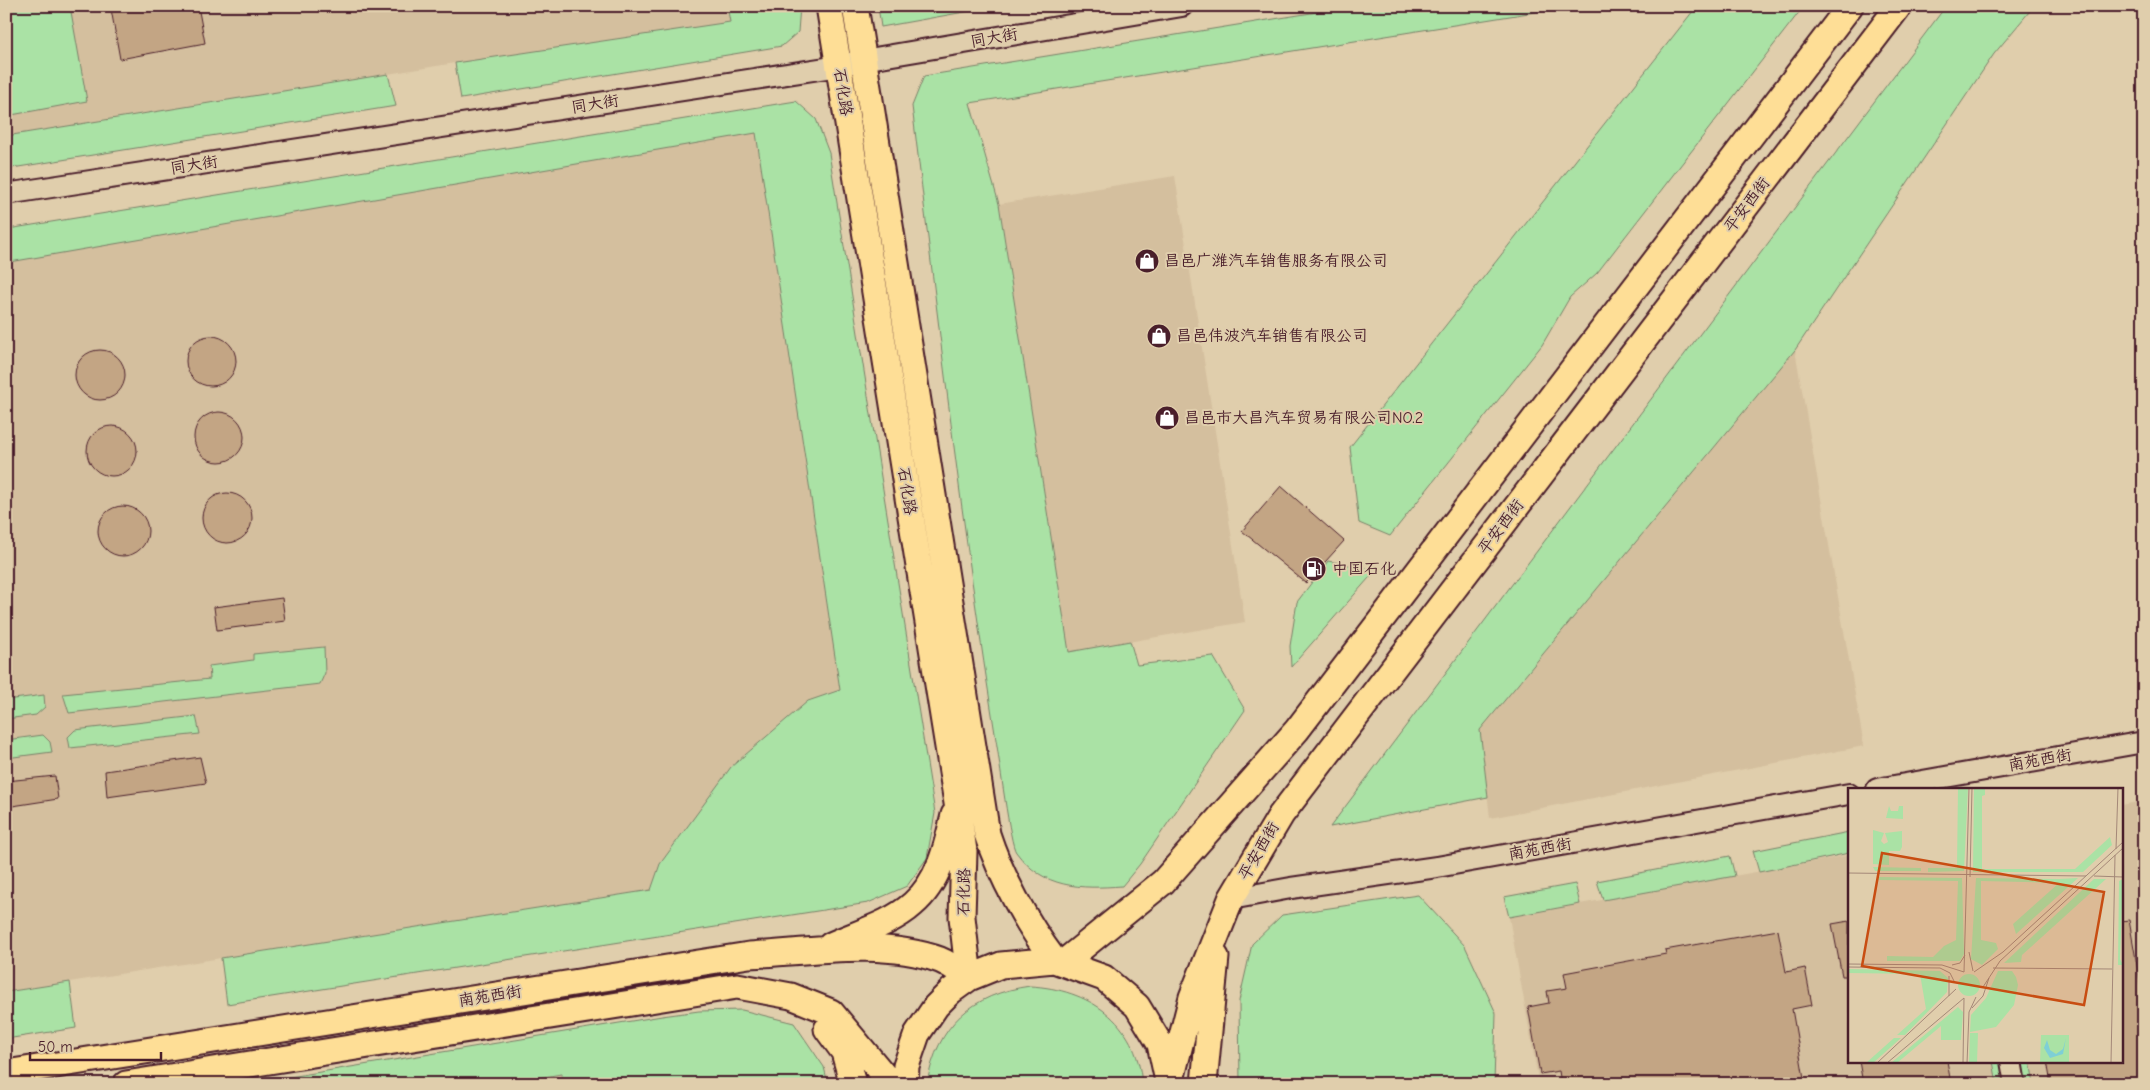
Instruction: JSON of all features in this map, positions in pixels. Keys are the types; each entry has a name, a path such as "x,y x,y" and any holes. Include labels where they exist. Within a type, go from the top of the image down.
{"main road":[{"name":"石化路","path":"829,6 958,802 964,851 962,918 969,978"},
{"name":"石化路","path":"855,6 987,834 996,861 1043,945 1058,962"},
{"path":"1058,962 1163,882 1297,730 1850,6"},
{"name":"平安西街","path":"1169,1084 1192,997 1231,899 1281,815 1899,6"},
{"path":"814,952 883,923 913,905 930,884 945,853 958,802"},
{"path":"1204,1084 1218,932"},
{"name":"南苑西街","path":"6,1074 749,955 864,949 909,951 941,961 969,978"},
{"path":"905,1084 906,1066 917,1034 936,1006 969,978 1001,965 1058,962 1104,978 1138,1006 1160,1044 1169,1084"},
{"name":"南苑西街","path":"126,1084 737,986 791,996 831,1012 891,1084"},
{"path":"808,1003 844,1052 853,1084"}],"street":[{"name":"同大街","path":"6,194 839,66 863,60 1182,6"},
{"name":"南苑西街","path":"1888,788 1961,781 2144,742"},
{"name":"南苑西街","path":"1231,899 1437,867 1848,794"},
{"path":"2011,1062 2015,1084"}],"shaded area":[{"path":"6,6 727,6 730,22 455,63 6,136"},
{"path":"756,132 840,690 808,701 660,864 651,890 6,992 6,255"},
{"path":"1175,176 1245,622 1069,652 999,204"},
{"path":"1795,350 1864,746 1490,818 1480,730"},
{"path":"2144,801 2144,1084 2034,1084 2030,1062 2122,1062 2122,805"},
{"path":"1848,855 1848,1062 1993,1062 1997,1084 1539,1084 1509,917"}],"green space":[{"path":"6,6 70,6 87,101 6,116"},
{"path":"727,6 800,6 798,32 782,46 461,99 455,63 730,22"},
{"path":"878,6 998,6 881,27"},
{"path":"1354,6 1572,6 970,103 999,204 1069,652 1130,641 1137,665 1213,656 1245,710 1140,864 1122,886 1078,886 1051,880 1038,873 1016,852 1008,818 961,503 912,106 924,76"},
{"path":"1697,6 1804,6 1597,273 1570,297 1542,345 1390,536 1359,523 1350,447"},
{"path":"1946,6 2034,6 1994,54 1795,350 1480,730 1488,797 1330,827"},
{"path":"388,74 396,106 6,169 6,136"},
{"path":"796,101 816,119 829,153 935,813 927,858 907,886 868,903 227,1004 221,958 651,890 660,864 731,767 808,701 840,690 756,133 10,262 8,229"},
{"path":"1328,561 1376,570 1291,667 1290,646 1297,602"},
{"path":"324,647 325,673 320,684 69,713 63,694 210,679 209,666 253,660 253,654"},
{"path":"44,695 45,707 36,715 6,719 6,700"},
{"path":"196,716 200,734 70,748 68,737 75,730"},
{"path":"43,735 50,742 52,752 6,758 6,740"},
{"path":"1848,832 1848,853 1759,872 1753,851"},
{"path":"1730,856 1735,876 1603,900 1597,881"},
{"path":"1575,884 1580,904 1509,917 1504,897"},
{"path":"1418,895 1465,946 1496,1013 1494,1084 1240,1084 1239,1001 1252,944 1282,915"},
{"path":"70,982 76,1028 6,1039 6,992"},
{"path":"1030,986 1051,988 1071,994 1090,1002 1106,1012 1120,1026 1131,1043 1138,1062 1142,1084 927,1084 939,1045 949,1029 961,1016 991,996"},
{"path":"742,1010 794,1023 824,1067 828,1084 563,1084 561,1074 504,1084 247,1084 662,1016 699,1011"},
{"path":"1993,1062 2000,1062 2004,1084 1997,1084"},
{"path":"2022,1062 2030,1062 2034,1084 2026,1084"}],"building":[{"path":"126,6 198,6 205,43 120,59 111,9"},
{"path":"206,336 216,336 229,343 236,356 236,366 229,379 216,386 206,386 197,382 190,375 186,366 186,356 190,347 197,340"},
{"path":"95,350 105,350 118,357 125,370 125,380 118,393 105,400 95,400 86,396 79,389 75,380 75,370 79,361 86,354"},
{"path":"214,412 224,412 237,419 244,432 244,442 237,455 224,462 214,462 205,458 198,451 194,442 194,432 198,423 205,416"},
{"path":"107,426 117,426 130,433 137,446 137,456 130,469 117,476 107,476 98,472 91,465 87,456 87,446 91,437 98,430"},
{"path":"1281,486 1344,541 1306,583 1242,531"},
{"path":"222,493 232,493 245,500 252,513 252,523 245,536 232,543 222,543 213,539 206,532 202,523 202,513 206,504 213,497"},
{"path":"118,506 128,506 141,513 148,526 148,536 141,549 128,556 118,556 109,552 102,545 98,536 98,526 102,517 109,510"},
{"path":"282,598 285,621 217,630 214,607"},
{"path":"200,757 206,783 107,797 105,771"},
{"path":"55,776 58,799 6,807 6,781"},
{"path":"2129,920 2144,1005 2144,1084 2051,1084 2047,1062 2122,1062 2122,921"},
{"path":"1848,921 1848,976 1842,976 1832,924"},
{"path":"1778,930 1786,972 1805,968 1812,1005 1792,1009 1805,1084 1561,1084 1559,1071 1540,1074 1528,1007 1549,1003 1547,991 1567,988 1564,973 1666,954 1665,950"},
{"path":"1859,1062 1947,1062 1951,1084 1863,1084"}],"place":[{"name":"昌邑广潍汽车销售服务有限公司","path":"1147,261"},
{"name":"昌邑伟波汽车销售有限公司","path":"1159,336"},
{"name":"昌邑市大昌汽车贸易有限公司NO.2","path":"1167,418"},
{"name":"中国石化","path":"1314,569"}]}
